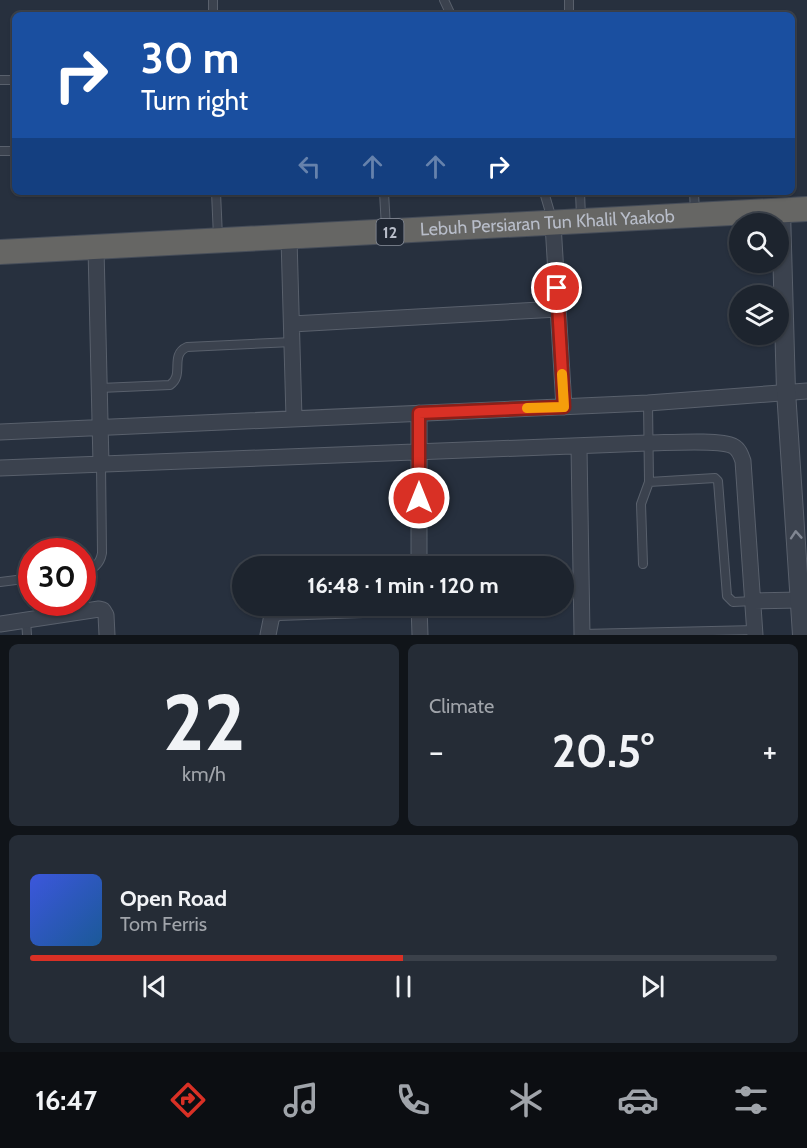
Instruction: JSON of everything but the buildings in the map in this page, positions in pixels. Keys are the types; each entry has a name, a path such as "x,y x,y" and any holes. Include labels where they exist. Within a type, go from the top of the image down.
{"highway":[{"name":"Lebuh Persiaran Tun Khalil Yaakob","path":"0,252 582,222 694,203 780,210 807,209"}],"street":[{"path":"780,210 786,391 802,635"},
{"path":"553,224 564,407"},
{"path":"289,238 294,418"},
{"path":"96,248 101,464"},
{"path":"292,324 558,309"},
{"path":"0,432 648,403 807,391"},
{"path":"419,413 419,556"},
{"path":"0,468 648,443 732,445 739,452 743,461 755,632"},
{"path":"579,447 582,634"},
{"path":"754,601 800,600"},
{"path":"0,624 26,627 103,610 107,635"},
{"path":"419,616 420,635"}],"lane":[{"path":"216,195 218,242"},
{"path":"384,195 386,232"},
{"path":"545,195 553,224"},
{"path":"579,195 582,222"},
{"path":"100,388 170,385 177,377 177,356 187,347 293,342"},
{"path":"643,564 641,504 649,482 648,403"},
{"path":"96,566 101,561 102,553 101,464"},
{"path":"649,482 715,478 718,481 727,596 733,602 754,601"},
{"path":"0,582 18,580"},
{"path":"582,634 755,632"}],"slow traffic":[{"path":"527,408 564,407 562,374"}],"route":[{"path":"419,498 419,413 564,407 557,288"}]}
